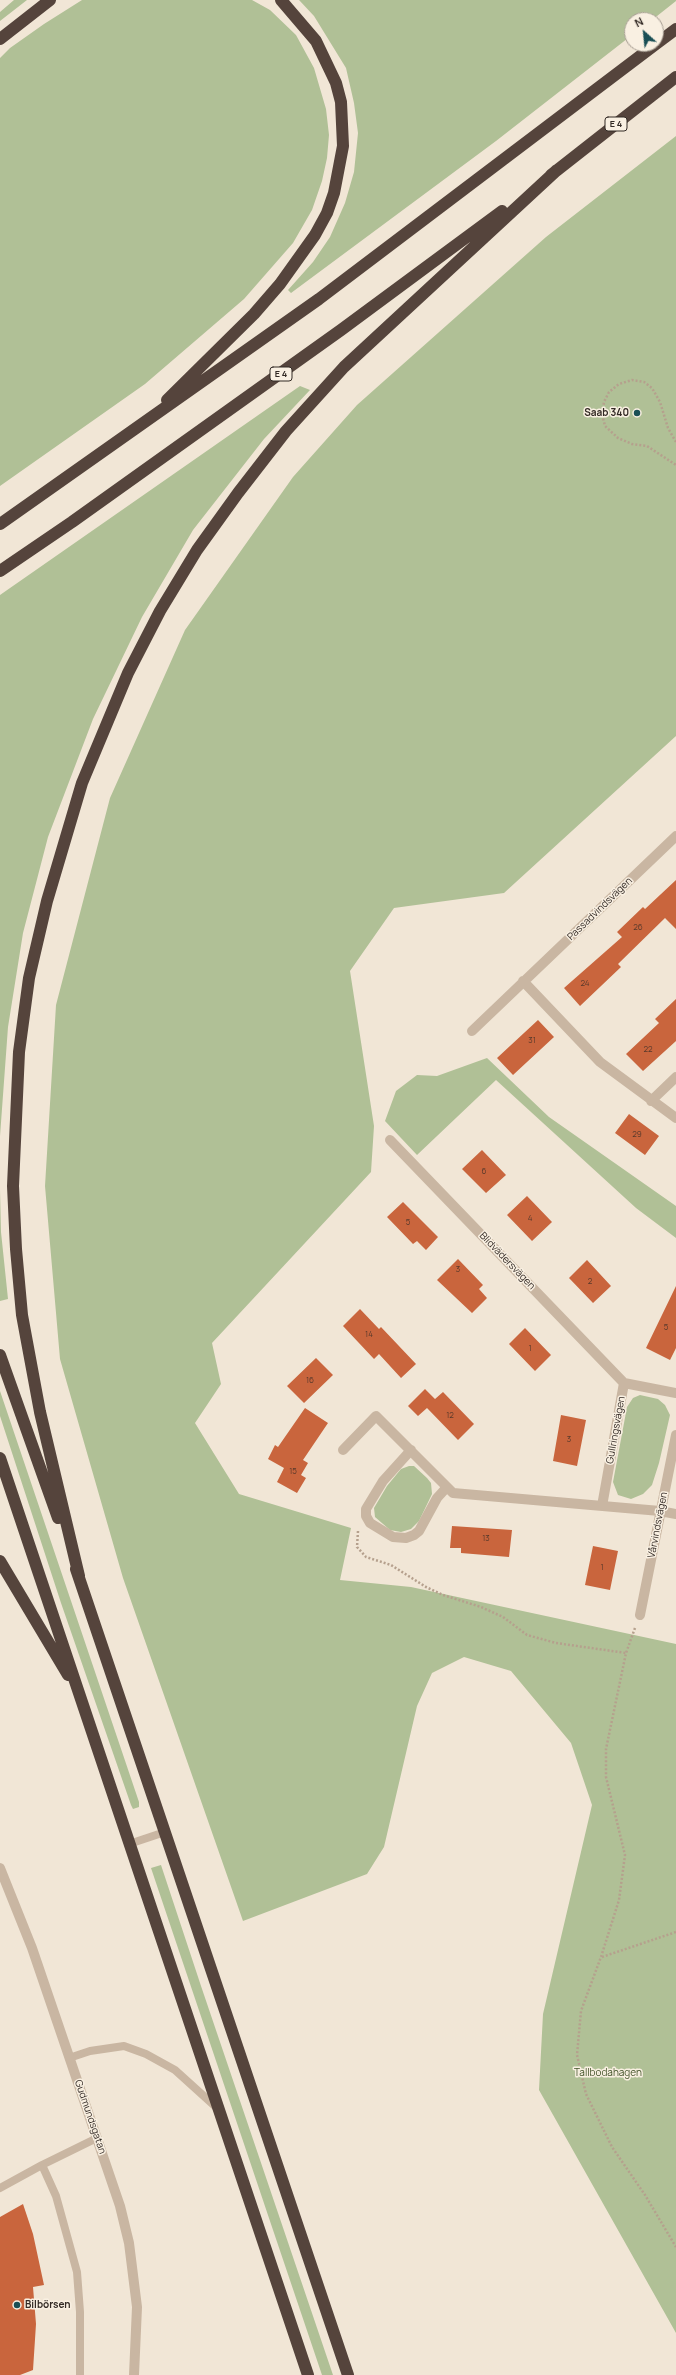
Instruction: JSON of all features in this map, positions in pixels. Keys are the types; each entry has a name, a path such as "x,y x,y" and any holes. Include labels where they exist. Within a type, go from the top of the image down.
{"highway":[{"path":"0,39 50,0"},
{"path":"141,426 254,314 280,284 315,235 327,213 334,193 343,146 341,102 336,83 316,41 281,0"},
{"path":"664,38 676,29"},
{"path":"0,524 319,299 645,52"},
{"name":"E 4","path":"0,571 72,522 342,330 556,170 676,77"},
{"path":"79,1576 40,1412 22,1315 16,1249 13,1186 19,1060 29,978 47,900 82,783 128,673 160,611 197,550 243,486 286,431 344,367 556,170"},
{"path":"0,1355 79,1576 348,2375"},
{"path":"0,1458 308,2375"},
{"path":"0,1561 79,1695"}],"street":[{"name":"Passadvindsvägen","path":"472,1031 676,836"},
{"path":"524,981 600,1062 676,1118"},
{"path":"652,1101 676,1077"},
{"name":"Blidvädersvägen","path":"390,1140 624,1383"},
{"name":"Gullringsvägen","path":"602,1506 624,1383 676,1393"},
{"path":"343,1450 376,1416 453,1493 660,1511 676,1514"},
{"name":"Vårvindsvägen","path":"640,1615 676,1435"},
{"path":"410,1450 383,1481 366,1509 366,1516 370,1523 392,1537 406,1538 419,1531 437,1498 447,1487"},
{"name":"Gudmundsgatan","path":"0,1868 32,1948 97,2138 130,2243 137,2307 134,2375"}],"lane":[{"path":"130,1844 165,1832"},
{"path":"70,2058 90,2051 124,2046 146,2054 175,2070 219,2110"},
{"path":"0,2188 42,2165 97,2138"},
{"path":"42,2165 56,2196 77,2272 80,2312 80,2375"}],"path":[{"path":"676,442 668,428 660,402 652,388 644,382 632,380 619,384 609,392 604,402 602,414 605,426 618,438 632,444 647,446 676,464"},
{"path":"366,1516 356,1533 357,1547 366,1557 391,1565 443,1595 481,1607 503,1617 527,1635 556,1643 626,1653"},
{"path":"640,1615 626,1653 606,1749 606,1778 625,1856 619,1900 602,1957 581,2011 577,2055 586,2094 612,2147 645,2195 676,2247"},
{"path":"602,1957 676,1932"}],"green space":[{"path":"14,0 27,0 0,21 0,12"},
{"path":"82,0 252,0 270,10 296,35 314,68 326,109 329,135 327,158 322,181 312,210 293,243 244,299 145,384 0,486 0,58 10,48"},
{"path":"299,0 676,0 662,12 624,12 624,41 496,141 291,293 288,290 313,262 330,237 345,203 354,172 358,133 354,103 346,68 314,16"},
{"name":"Tallbodahagen","path":"676,136 676,736 504,893 394,908 350,971 374,1126 371,1172 212,1343 221,1384 195,1423 239,1494 351,1528 340,1580 411,1587 676,1644 676,2333 539,2090 543,2014 592,1805 571,1743 511,1671 464,1657 432,1673 417,1706 384,1847 367,1874 243,1921 123,1578 60,1359 45,1186 56,1005 110,798 185,630 293,477 357,405 546,237"},
{"path":"300,386 310,390 264,439 193,530 142,617 93,719 48,837 23,933 8,1027 0,1136 0,595"},
{"path":"487,1058 549,1117 676,1206 676,1238 636,1208 496,1080 417,1155 385,1121 396,1091 417,1075 437,1076"},
{"path":"0,1190 1,1232 8,1299 0,1301"},
{"path":"0,1391 139,1802 139,1807 133,1809 61,1603 0,1416"},
{"path":"640,1395 658,1399 665,1405 670,1415 659,1463 652,1485 643,1494 631,1499 618,1495 613,1482 627,1407 633,1398"},
{"path":"414,1466 427,1478 431,1483 432,1494 419,1521 411,1529 401,1532 390,1530 375,1517 374,1508 387,1486 401,1469"},
{"path":"161,1865 333,2375 322,2375 273,2230 151,1868"}],"building":[{"path":"676,880 676,929 665,918 618,964 621,967 580,1006 564,988 622,937 617,932 643,907 645,909"},
{"path":"676,999 676,1041 643,1071 626,1054 659,1023 655,1019"},
{"path":"538,1020 554,1037 513,1075 497,1058"},
{"path":"629,1114 659,1136 645,1155 615,1133"},
{"path":"482,1150 506,1175 486,1193 462,1169"},
{"path":"527,1196 552,1222 532,1241 507,1215"},
{"path":"403,1202 438,1237 426,1250 417,1241 413,1244 387,1217"},
{"path":"458,1259 483,1285 479,1289 487,1298 472,1313 437,1280"},
{"path":"587,1260 611,1286 593,1303 569,1278"},
{"path":"676,1286 676,1348 670,1360 646,1348"},
{"path":"360,1309 379,1329 381,1327 416,1364 401,1378 379,1354 374,1359 343,1326"},
{"path":"525,1328 551,1355 535,1371 509,1344"},
{"path":"316,1358 333,1375 304,1403 287,1386"},
{"path":"425,1389 435,1399 443,1392 474,1424 458,1440 427,1408 418,1416 408,1406"},
{"path":"305,1408 328,1423 303,1460 308,1463 301,1475 306,1478 297,1493 277,1482 284,1468 268,1459 275,1445 278,1447"},
{"path":"561,1415 586,1420 577,1466 553,1461"},
{"path":"452,1526 512,1530 509,1557 461,1553 461,1548 450,1548"},
{"path":"593,1546 618,1551 610,1590 585,1585"},
{"name":"Bilbörsen","path":"23,2204 33,2234 44,2285 33,2287 36,2324 33,2370 20,2375 0,2375 0,2217"}],"place":[{"name":"Saab 340","path":"637,413"},
{"name":"Bilbörsen","path":"17,2305"}]}
